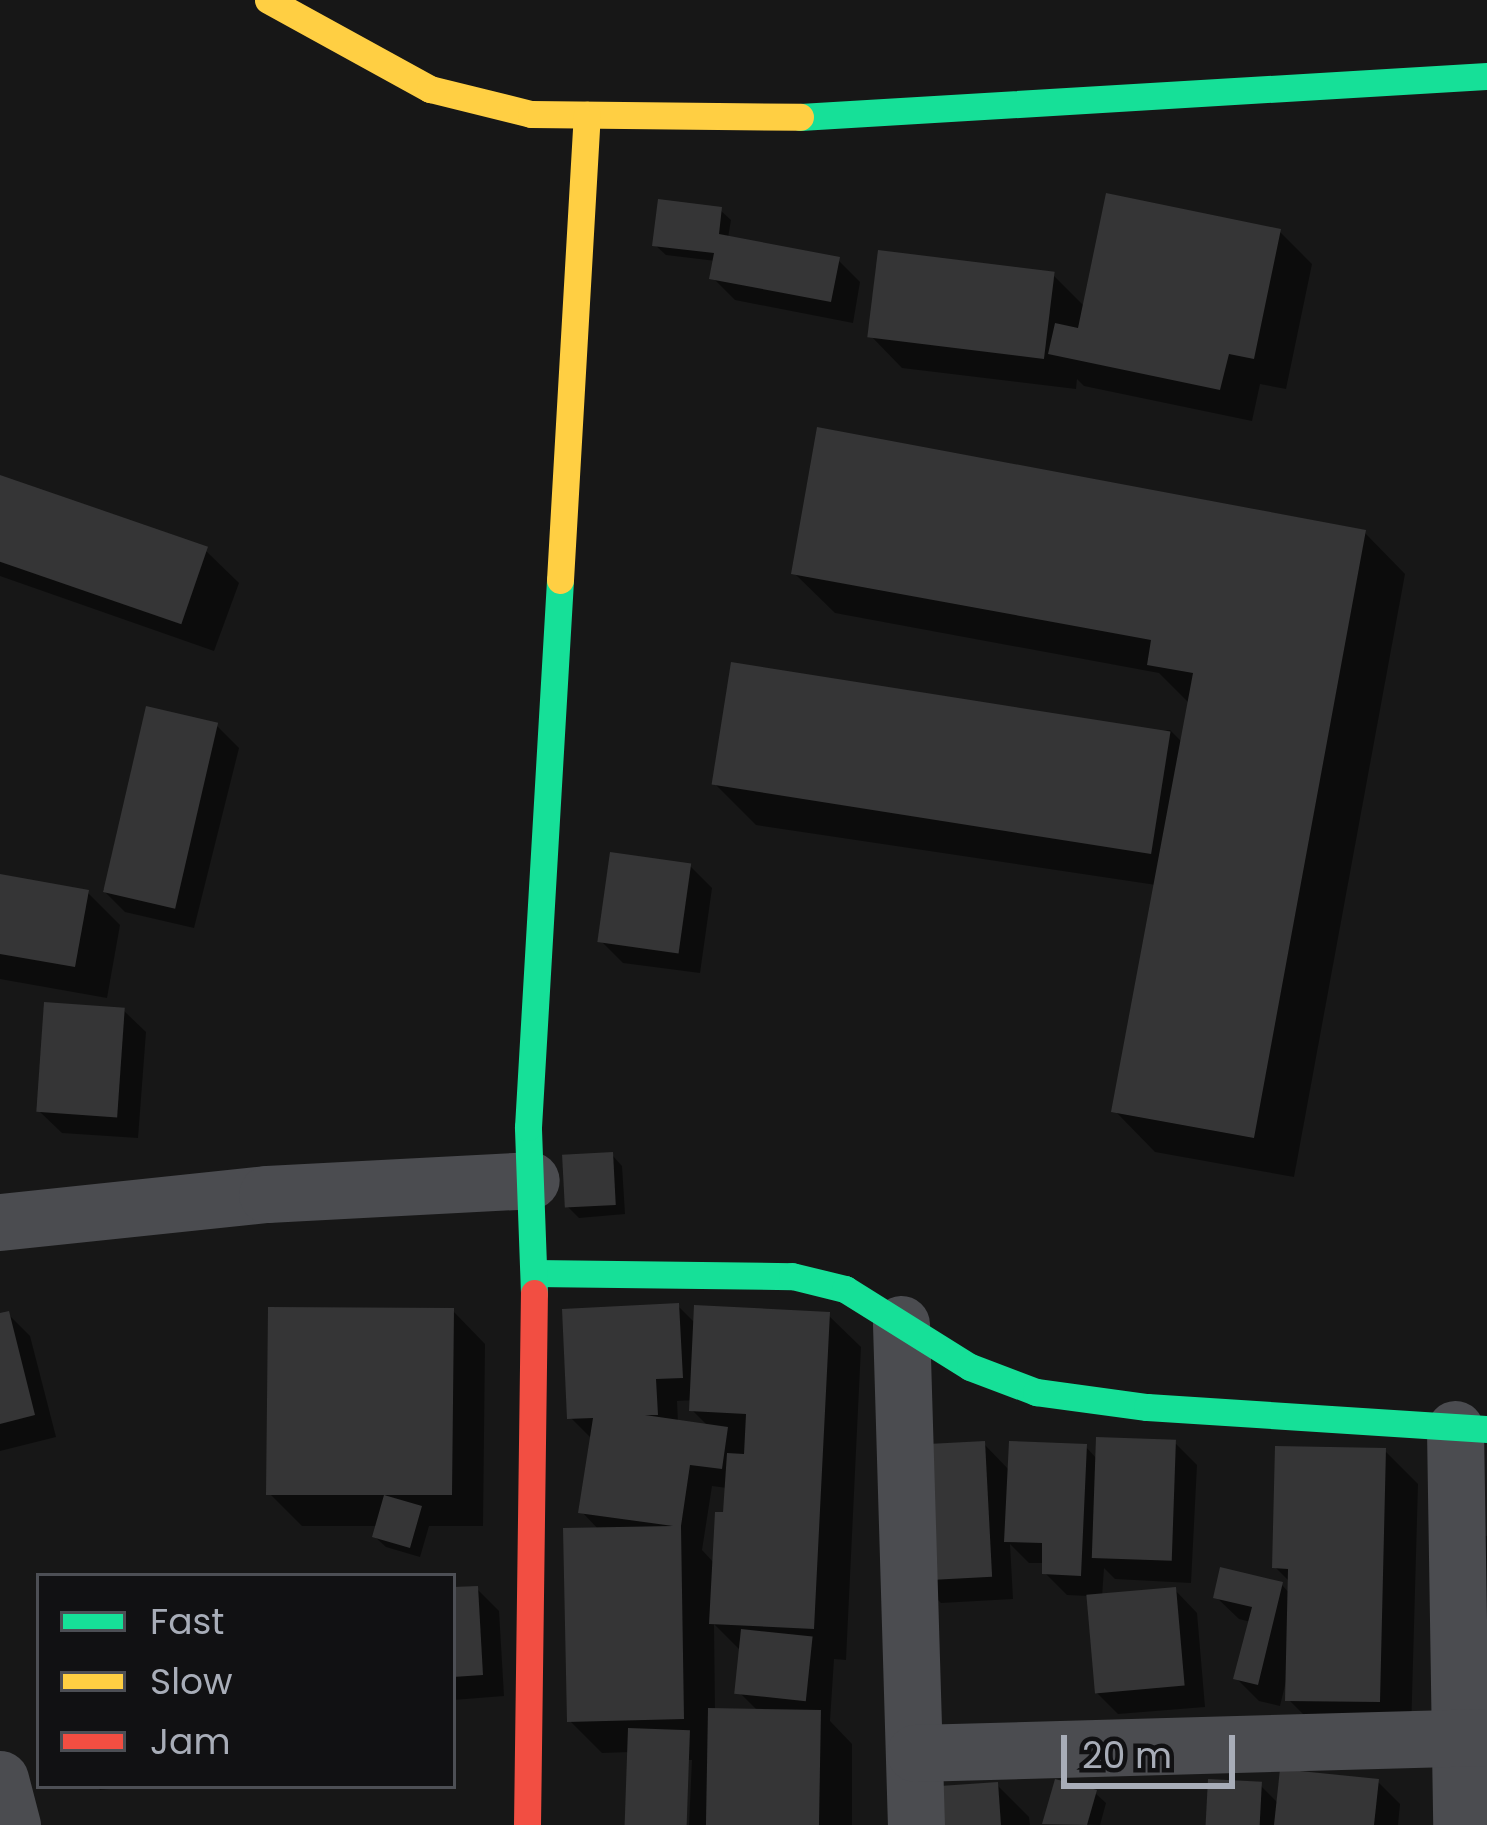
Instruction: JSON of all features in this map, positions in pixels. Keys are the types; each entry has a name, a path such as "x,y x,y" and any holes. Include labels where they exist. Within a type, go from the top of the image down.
{"street":[{"path":"268,0 430,89 531,114 840,117 1487,76"},
{"path":"527,1825 534,1273 528,1127 586,115"},
{"path":"0,1222 267,1194 531,1180"},
{"path":"534,1273 792,1276 845,1289 970,1367 1036,1392 1147,1407 1471,1429 1473,1737 1461,1825"},
{"path":"901,1324 916,1825"},
{"path":"915,1753 1473,1737"},
{"path":"0,1779 12,1825"}],"building":[{"path":"1106,193 1281,229 1254,359 1229,354 1220,390 1048,354 1055,323 1078,328"},
{"path":"658,199 722,207 719,234 840,257 831,302 709,279 714,253 652,246"},
{"path":"878,250 1055,272 1044,359 867,337"},
{"path":"817,427 1366,530 1254,1138 1111,1112 1193,673 1147,665 1151,640 791,574"},
{"path":"0,475 208,547 181,624 0,562"},
{"path":"731,662 1171,732 1151,854 712,784"},
{"path":"146,706 218,723 175,909 103,892"},
{"path":"610,852 691,863 679,954 597,942"},
{"path":"0,874 89,890 75,967 0,954"},
{"path":"44,1002 125,1008 117,1117 36,1112"},
{"path":"613,1152 616,1205 565,1208 562,1155"},
{"path":"679,1303 683,1378 656,1379 658,1415 645,1415 728,1427 722,1469 690,1465 681,1526 684,1719 567,1722 563,1528 673,1526 578,1513 593,1418 567,1419 562,1309"},
{"path":"694,1305 830,1312 814,1629 709,1624 715,1512 723,1512 727,1453 744,1454 746,1414 689,1411"},
{"path":"268,1307 454,1308 452,1495 266,1495"},
{"path":"9,1311 35,1415 0,1424 0,1313"},
{"path":"1096,1437 1176,1440 1172,1561 1092,1558"},
{"path":"985,1441 992,1577 916,1581 909,1445"},
{"path":"1009,1441 1087,1444 1081,1576 1042,1574 1042,1543 1004,1542"},
{"path":"1275,1446 1386,1448 1380,1702 1285,1701 1288,1569 1272,1568"},
{"path":"384,1495 422,1506 410,1548 372,1537"},
{"path":"1220,1567 1283,1582 1258,1685 1233,1679 1252,1607 1213,1598"},
{"path":"478,1586 483,1675 456,1677 456,1587"},
{"path":"1176,1587 1185,1686 1095,1693 1086,1595"},
{"path":"741,1629 813,1637 806,1701 734,1694"},
{"path":"708,1708 821,1710 819,1825 706,1825"},
{"path":"628,1728 690,1730 687,1825 625,1825"},
{"path":"1280,1769 1379,1779 1374,1825 1274,1825"},
{"path":"1055,1779 1097,1790 1087,1825 1042,1824"},
{"path":"1208,1779 1262,1782 1260,1825 1206,1825"},
{"path":"998,1782 1001,1825 910,1825 907,1788"}],"traffic: fast":[{"path":"800,117 1487,76"},
{"path":"534,1293 528,1127 560,580"},
{"path":"534,1273 792,1276 845,1289 970,1367 1036,1392 1147,1407 1487,1429"}],"traffic: slow":[{"path":"268,0 430,89 531,114 800,117"},
{"path":"560,580 587,115"}],"traffic: jam":[{"path":"527,1825 534,1293"}]}
